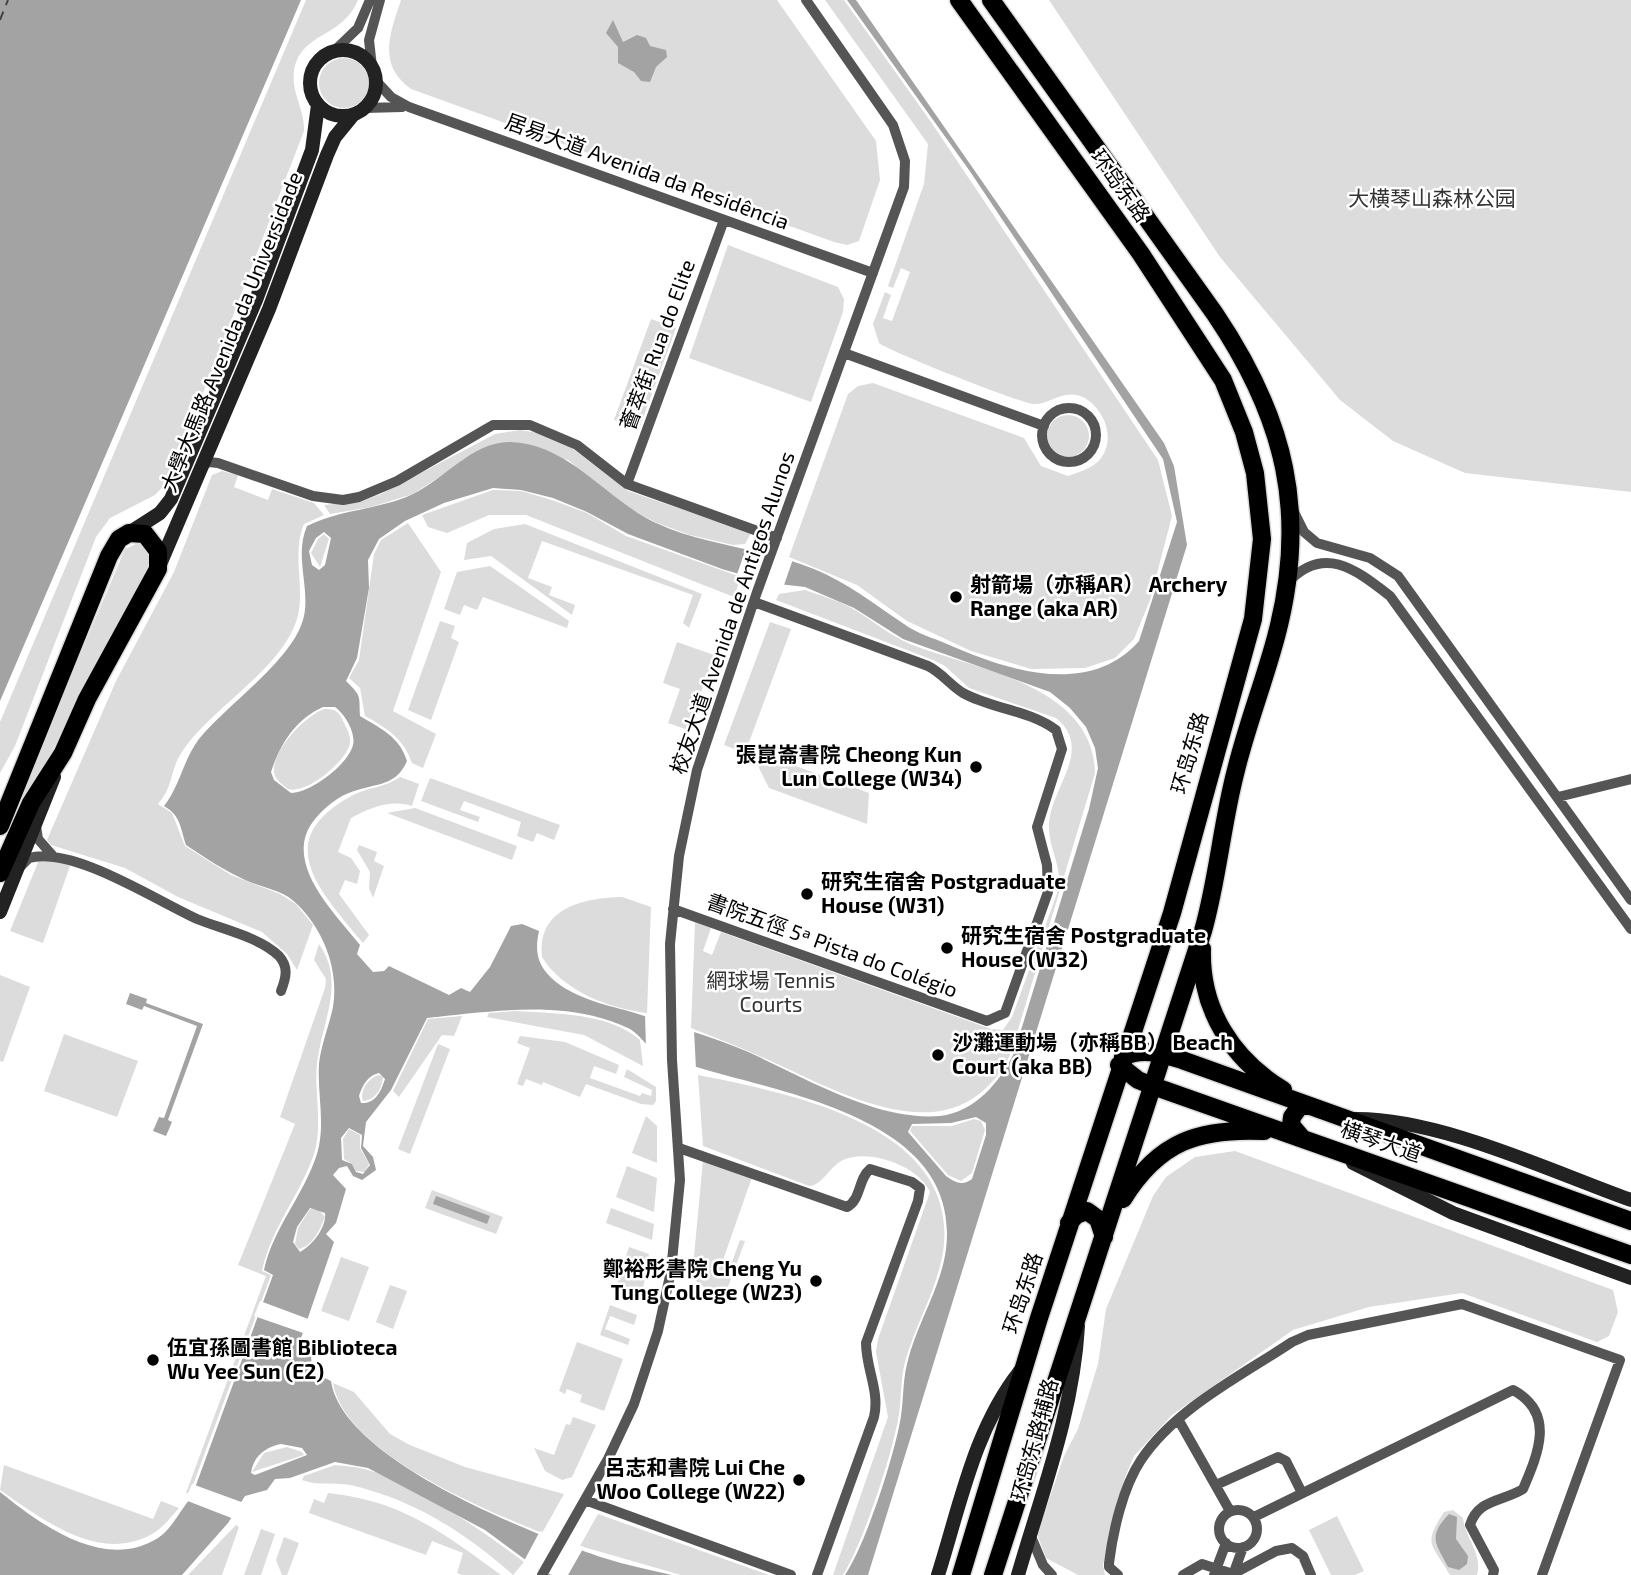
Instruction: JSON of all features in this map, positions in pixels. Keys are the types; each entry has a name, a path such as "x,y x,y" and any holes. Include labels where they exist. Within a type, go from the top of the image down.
{"main road":[{"name":"环岛东路","path":"958,0 1141,254 1223,380 1244,432 1255,473 1262,539 1253,619 1171,913 1023,1368 961,1575"},
{"name":"环岛东路","path":"991,0 1226,330 1259,388 1283,453 1290,503 1285,585 1276,634 1234,774 1216,881 1203,931 993,1575"},
{"path":"334,51 356,52 372,66 377,82 375,93 359,112 334,115 318,105 310,88 310,78 318,61 334,51"},
{"name":"大學大馬路 Avenida da Universidade","path":"0,812 25,761 109,556 119,539 160,513 171,499 256,300 312,150 318,105"},
{"name":"大學大馬路 Avenida da Universidade","path":"0,912 36,826 62,753 158,569 269,309 335,137 359,112"},
{"path":"1141,254 1140,247 1145,241 1150,238 1162,240"},
{"path":"129,533 145,534 152,541 158,551 158,569"},
{"path":"0,873 31,803 62,753"},
{"path":"0,826 25,761"},
{"path":"1203,931 1202,978 1222,1032 1251,1066 1310,1106"},
{"name":"横琴大道","path":"1631,1221 1163,1054 1140,1052 1121,1061 1138,1080 1153,1086 1631,1255"},
{"path":"1302,1139 1291,1125 1292,1117 1300,1106 1310,1106"},
{"path":"1351,1119 1406,1123 1460,1138 1631,1200"},
{"path":"1069,1224 1076,1215 1087,1211 1098,1219 1106,1230 1135,1180 1164,1152 1179,1142 1213,1132 1283,1132"},
{"path":"1328,1147 1379,1178 1452,1213 1631,1278"},
{"name":"环岛东路辅路","path":"1018,1575 1058,1447 1075,1372 1079,1314"},
{"name":"环岛东路辅路","path":"938,1575 985,1425 1002,1393 1023,1368"}],"street":[{"path":"334,51 358,28 370,0"},
{"path":"372,66 369,40 380,0"},
{"name":"校友大道 Avenida de Antigos Alunos","path":"543,1574 585,1500 634,1404 661,1318 678,1221 679,1148 670,1021 673,909 679,856 696,770 755,597 904,187 903,149 886,113 806,0"},
{"name":"居易大道 Avenida da Residência","path":"377,82 391,97 409,107 873,273"},
{"name":"居易大道 Avenida da Residência","path":"359,112 383,105 409,107"},
{"name":"薈萃街 Rua do Elite","path":"627,484 724,220"},
{"path":"844,354 1044,426"},
{"path":"1077,410 1094,425 1093,448 1081,459 1058,460 1046,449 1044,426 1054,414 1077,410"},
{"path":"202,466 209,462 229,466 313,496 344,500 359,497 397,481 493,425 530,425 557,434 577,445 627,484 777,540"},
{"path":"212,442 216,458 229,466"},
{"path":"1290,503 1310,538 1370,558 1398,576 1631,900"},
{"path":"1285,585 1304,567 1324,561 1360,574 1390,596 1631,929"},
{"name":"書院五徑 5ª Pista do Colégio","path":"673,909 977,1020 993,1020 1005,1013 1044,904 1048,879 1037,827 1061,755 1060,736 1049,725 967,694 928,666 755,597"},
{"path":"1558,797 1631,779"},
{"path":"36,826 38,838 53,856"},
{"path":"19,867 29,858 53,856 122,881 195,918 274,952 286,970 281,991"},
{"path":"679,1148 847,1207 854,1202 870,1169 917,1185 921,1193 866,1343 867,1363 877,1397 874,1417 817,1575"},
{"path":"1118,1575 1109,1567 1109,1563 1127,1489 1139,1462 1178,1419 1292,1342 1308,1335 1462,1304 1620,1360 1542,1575"},
{"path":"1254,1517 1504,1392 1513,1390 1525,1396 1538,1414 1543,1432 1523,1489 1486,1504 1473,1516 1470,1525 1494,1570 1493,1575"},
{"path":"1178,1419 1230,1511"},
{"path":"1216,1485 1278,1457 1286,1461 1302,1493"},
{"path":"585,1500 791,1575"},
{"path":"1215,1572 1226,1543 1219,1526 1230,1511 1243,1510 1254,1517 1257,1535 1243,1548 1233,1574"},
{"path":"1030,1534 1043,1565 1052,1575"},
{"path":"1226,1543 1243,1548"},
{"path":"1183,1575 1202,1564 1215,1572 1233,1574 1276,1551 1292,1548 1303,1556 1311,1575"}],"green space":[{"path":"306,0 358,0 342,22 313,41 298,58 294,79 304,131 170,479 155,495 110,518 96,537 15,746 0,773 0,722"},
{"path":"401,0 777,0 876,141 880,180 859,241 847,245 834,242 411,89 400,80 390,59 390,36"},
{"path":"825,0 844,0 931,122 1158,460 1172,516 1150,600 1134,639 1115,658 1085,668 1031,669 971,651 907,621 857,585 789,557 848,394 858,386 873,383 1024,438 1041,466 1068,476 1098,461 1108,442 1108,433 1102,417 1085,398 1070,394 1040,404 1024,402 879,343 873,324 885,292 891,295 883,318 892,321 910,272 901,268 893,288 888,286 924,184 928,144"},
{"name":"大横琴山森林公园","path":"1049,0 1631,0 1631,492 1465,473 1393,441 1340,400 1220,257"},
{"path":"344,58 361,66 369,83 361,100 344,108 327,100 319,83 327,66"},
{"path":"728,245 838,287 844,299 843,312 811,402 689,358"},
{"path":"651,319 676,328 639,429 614,420"},
{"path":"1068,415 1083,421 1089,436 1083,451 1068,457 1053,451 1047,436 1053,421"},
{"path":"520,430 544,434 564,442 628,491 751,533 745,544 733,545 690,535 657,523 627,507 568,460 486,447 413,494 371,507 330,514 324,505 362,501 381,494 495,434"},
{"path":"222,471 238,475 234,487 268,500 272,489 314,503 324,515 304,524 300,536 299,607 289,637 261,672 194,736 178,758 167,791 158,804 172,813 185,846 231,875 280,894 296,904 313,925 297,970 287,954 262,932 178,897 125,868 51,845 47,840 116,681 174,572 212,475"},
{"path":"493,490 521,491 552,500 587,513 626,536 741,577 734,597 526,515 489,515 447,533 428,527 422,515"},
{"path":"408,523 441,572 393,711 436,734 423,768 412,763 394,735 365,716 360,688 349,678 359,660 374,554 381,540"},
{"path":"525,524 702,594 689,628 683,623 693,595 542,541 528,578 552,587 549,595 575,605 572,615 491,556 464,560 467,543 494,529"},
{"path":"324,534 329,539 320,567 311,553 318,539"},
{"path":"138,543 150,549 152,563 30,792 25,793 23,789 125,549"},
{"path":"490,566 569,621 567,628 483,597 477,610 464,605 460,615 444,609 457,572"},
{"name":"網球場 Tennis Courts","path":"805,590 849,607 910,644 1026,685 1053,700 1075,719 1089,743 1095,773 1011,1053 989,1085 963,1104 934,1112 903,1111 870,1103 691,1028 695,922 711,928 703,951 712,955 721,932 991,1029 1003,1030 1012,1017 1059,888 1049,829 1050,814 1067,771 1072,744 1067,731 1056,718 969,688 945,666 933,660 776,600 779,594"},
{"path":"440,621 455,626 451,638 459,642 431,720 408,710"},
{"path":"770,622 791,629 745,753 724,745"},
{"path":"677,642 714,655 688,730 668,723 680,689 663,683"},
{"path":"324,709 335,711 341,716 350,738 347,750 334,767 315,782 305,787 288,789 274,772 278,754 299,726"},
{"path":"766,755 869,793 867,824 769,788 758,766"},
{"path":"400,777 419,784 412,806 388,804 351,818 338,852 351,858 360,871 357,884 345,880 339,894 369,935 363,943 318,884 310,865 308,847 314,829 329,811 355,794"},
{"path":"430,778 560,825 554,840 537,833 533,842 517,836 521,822 464,801 460,810 480,817 478,822 421,801"},
{"path":"415,808 517,846 512,860 387,813"},
{"path":"359,845 377,852 374,861 384,866 373,898 369,888 370,872 357,850"},
{"path":"41,855 70,866 43,943 10,931"},
{"path":"622,897 651,907 647,1013 617,1007 588,996 562,979 542,957 542,940 555,917 578,904"},
{"path":"319,944 327,958 332,988 317,1063 317,1143 308,1169 266,1255 262,1271 271,1275 190,1493 186,1493 266,1276 238,1265 295,1124 280,1117 325,988 326,979 314,960"},
{"path":"0,975 30,987 3,1062 0,1061"},
{"path":"515,1011 580,1016 613,1024 640,1040 643,1066 584,1035 487,1017 489,1013"},
{"path":"462,1016 454,1036 442,1035 399,1097 393,1091 428,1019"},
{"path":"64,1034 138,1061 117,1117 44,1091"},
{"path":"520,1036 565,1042 619,1065 616,1074 594,1066 590,1078 640,1096 642,1093 651,1096 652,1090 624,1077 627,1069 656,1087 656,1101 653,1105 641,1104 586,1084 580,1097 543,1082 542,1085 526,1079 523,1086 517,1084 530,1048 517,1043"},
{"path":"438,1044 450,1049 410,1154 398,1149"},
{"path":"379,1075 383,1077 379,1090 371,1099 363,1101 362,1093 366,1085"},
{"path":"698,1075 777,1092 820,1105 861,1123 898,1145 925,1173 942,1209 943,1252 940,1266 905,1362 899,1413 889,1456 867,1522 843,1575 833,1575 888,1417 876,1352 878,1339 930,1192 915,1174 879,1158 866,1156 843,1160 818,1183 809,1186 703,1146"},
{"path":"646,1116 657,1126 657,1163 632,1153"},
{"path":"974,1119 981,1121 985,1130 972,1173 961,1181 948,1175 910,1131 912,1126 952,1126"},
{"path":"349,1129 360,1135 360,1148 369,1164 365,1172 356,1171 352,1164 344,1159 343,1139"},
{"path":"1235,1151 1613,1290 1618,1312 1609,1336 1597,1342 1462,1293 1369,1307 1293,1330 1172,1415 1134,1456 1125,1477 1103,1565 1105,1575 1078,1575 1046,1558 1037,1534 1064,1456 1078,1429 1098,1364 1106,1309 1153,1196 1166,1177 1195,1157"},
{"path":"703,1160 756,1177 751,1180 723,1260 732,1262 740,1240 745,1241 728,1287 717,1297 692,1278"},
{"path":"627,1166 657,1178 654,1212 616,1197"},
{"path":"432,1190 503,1217 496,1234 425,1208"},
{"path":"611,1208 654,1224 652,1240 606,1223"},
{"path":"310,1209 319,1210 325,1217 312,1241 299,1249 295,1244 298,1228"},
{"path":"629,1247 649,1254 642,1295 628,1290 625,1296 614,1293"},
{"path":"341,1257 369,1267 349,1321 321,1311"},
{"path":"390,1285 407,1291 393,1329 376,1322"},
{"path":"610,1305 637,1315 634,1325 610,1316 605,1329 630,1339 628,1345 600,1335"},
{"path":"577,1342 623,1359 604,1411 580,1402 582,1395 567,1389 565,1394 559,1391"},
{"path":"333,1383 354,1392 390,1434 410,1445 465,1467 564,1494 542,1533 453,1493 388,1454 362,1432 343,1408"},
{"path":"573,1417 596,1425 572,1477 562,1480 545,1471 534,1448 554,1455 566,1424 570,1425"},
{"path":"287,1447 304,1455 252,1472 264,1453"},
{"path":"4,1465 153,1519 161,1501 179,1508 156,1532 132,1542 112,1544 92,1541 53,1525 0,1490"},
{"path":"335,1465 368,1470 407,1486 469,1523 524,1562 513,1575 457,1532 395,1499 350,1485 302,1480 304,1476"},
{"path":"328,1493 379,1503 400,1511 441,1533 501,1575 462,1575 457,1573 463,1553 432,1541 426,1555 309,1513 314,1499 324,1503"},
{"path":"1453,1510 1463,1518 1476,1553 1477,1575 1450,1575 1434,1550 1431,1538 1437,1523 1444,1512"},
{"path":"598,1514 769,1575 681,1575 580,1546"},
{"path":"1337,1516 1364,1571 1355,1575 1331,1575 1309,1530"},
{"path":"236,1525 239,1527 222,1575 188,1575"},
{"path":"261,1529 275,1534 261,1575 244,1575"},
{"path":"284,1537 299,1543 287,1575 282,1575 276,1560"}],"shaded area":[{"path":"0,0 301,0 0,701"},
{"path":"847,0 856,0 1164,443 1174,466 1187,545 868,1575 845,1575 861,1544 884,1482 901,1419 907,1364 939,1278 946,1249 943,1205 926,1169 897,1141 859,1119 817,1102 673,1059 651,1048 630,1029 606,1020 556,1010 504,1010 427,1018 391,1090 366,1122 363,1146 373,1157 376,1170 362,1180 353,1176 347,1166 339,1168 333,1175 346,1189 336,1223 326,1234 334,1242 300,1341 311,1354 312,1372 331,1381 343,1410 368,1439 404,1466 445,1490 533,1532 604,1558 672,1575 546,1575 485,1530 368,1468 335,1462 290,1478 275,1479 267,1490 245,1496 228,1523 182,1575 0,1575 0,1492 53,1530 95,1547 116,1550 137,1547 158,1538 172,1524 192,1496 273,1275 264,1270 268,1255 317,1154 321,1131 319,1064 334,993 331,965 322,939 307,915 292,900 237,876 186,845 177,818 164,806 199,739 274,665 298,632 305,605 302,548 307,526 413,494 472,454 497,443 510,442 551,452 656,523 695,537 775,556 814,569 850,587 914,630 995,663 1046,674 1072,674 1096,669 1119,659 1139,641 1177,522 1163,459 969,170","holes":["493,488 521,490 553,498 628,534 722,569 770,583 805,587 854,608 903,639 1050,692 1070,708 1086,727 1095,748 1098,768 1089,809 1014,1053 994,1085 964,1109 940,1116 912,1116 876,1108 821,1087 732,1046 574,993 556,982 545,971 537,953 539,931 522,924 511,926 490,967 470,992 461,988 449,995 389,966 384,971 373,972 357,954 360,945 315,886 307,869 304,852 306,835 315,819 328,806 348,793 392,779 407,761 394,739 360,716 359,697 346,681 357,658 369,588 368,560 379,539 405,521 444,503","324,532 331,538 325,565 319,570 312,565 309,551 316,538","323,707 335,707 349,724 353,745 344,761 327,777 308,788 291,793 274,780 271,772 284,742 305,718","379,1073 385,1079 380,1092 371,1101 361,1103 360,1092 372,1076","976,1117 986,1123 986,1135 972,1179 959,1183 946,1176 908,1132 912,1124 951,1123","349,1128 362,1135 361,1148 370,1165 363,1174 356,1172 352,1164 342,1160 341,1138","310,1208 325,1213 324,1224 309,1245 300,1252 293,1242 297,1227","281,1444 302,1448 307,1455 255,1475 251,1473 257,1458"]},
{"path":"613,20 623,42 637,35 646,38 650,46 666,50 667,57 656,67 650,82 641,81 634,72 618,63 618,47 606,33"},
{"path":"130,993 147,999 146,1003 203,1024 168,1120 172,1122 166,1136 153,1131 159,1117 164,1118 197,1026 144,1006 142,1010 126,1004"},
{"path":"436,1196 490,1216 487,1224 433,1204"},
{"path":"1449,1514 1457,1517 1456,1539 1468,1556 1467,1564 1459,1570 1448,1567 1436,1540 1438,1529"}],"pier":[{"path":"747,546 793,559 783,588 736,577"},
{"path":"645,1014 694,1030 696,1069 653,1054 646,1048"},
{"path":"260,1301 311,1320 306,1334 254,1316"},
{"path":"192,1484 244,1503 234,1519 185,1500"},
{"path":"540,1531 584,1547 568,1575 552,1575 523,1563"}],"ferry route":[{"path":"0,20 8,0"}],"place":[{"name":"射箭場（亦稱AR） Archery Range (aka AR)","path":"956,597"},
{"name":"張崑崙書院 Cheong Kun Lun College (W34)","path":"976,767"},
{"name":"研究生宿舍 Postgraduate House (W31)","path":"807,894"},
{"name":"研究生宿舍 Postgraduate House (W32)","path":"947,948"},
{"name":"沙灘運動場（亦稱BB） Beach Court (aka BB)","path":"938,1055"},
{"name":"鄭裕彤書院 Cheng Yu Tung College (W23)","path":"816,1281"},
{"name":"伍宜孫圖書館 Biblioteca Wu Yee Sun (E2)","path":"153,1360"},
{"name":"呂志和書院 Lui Che Woo College (W22)","path":"799,1480"}]}
